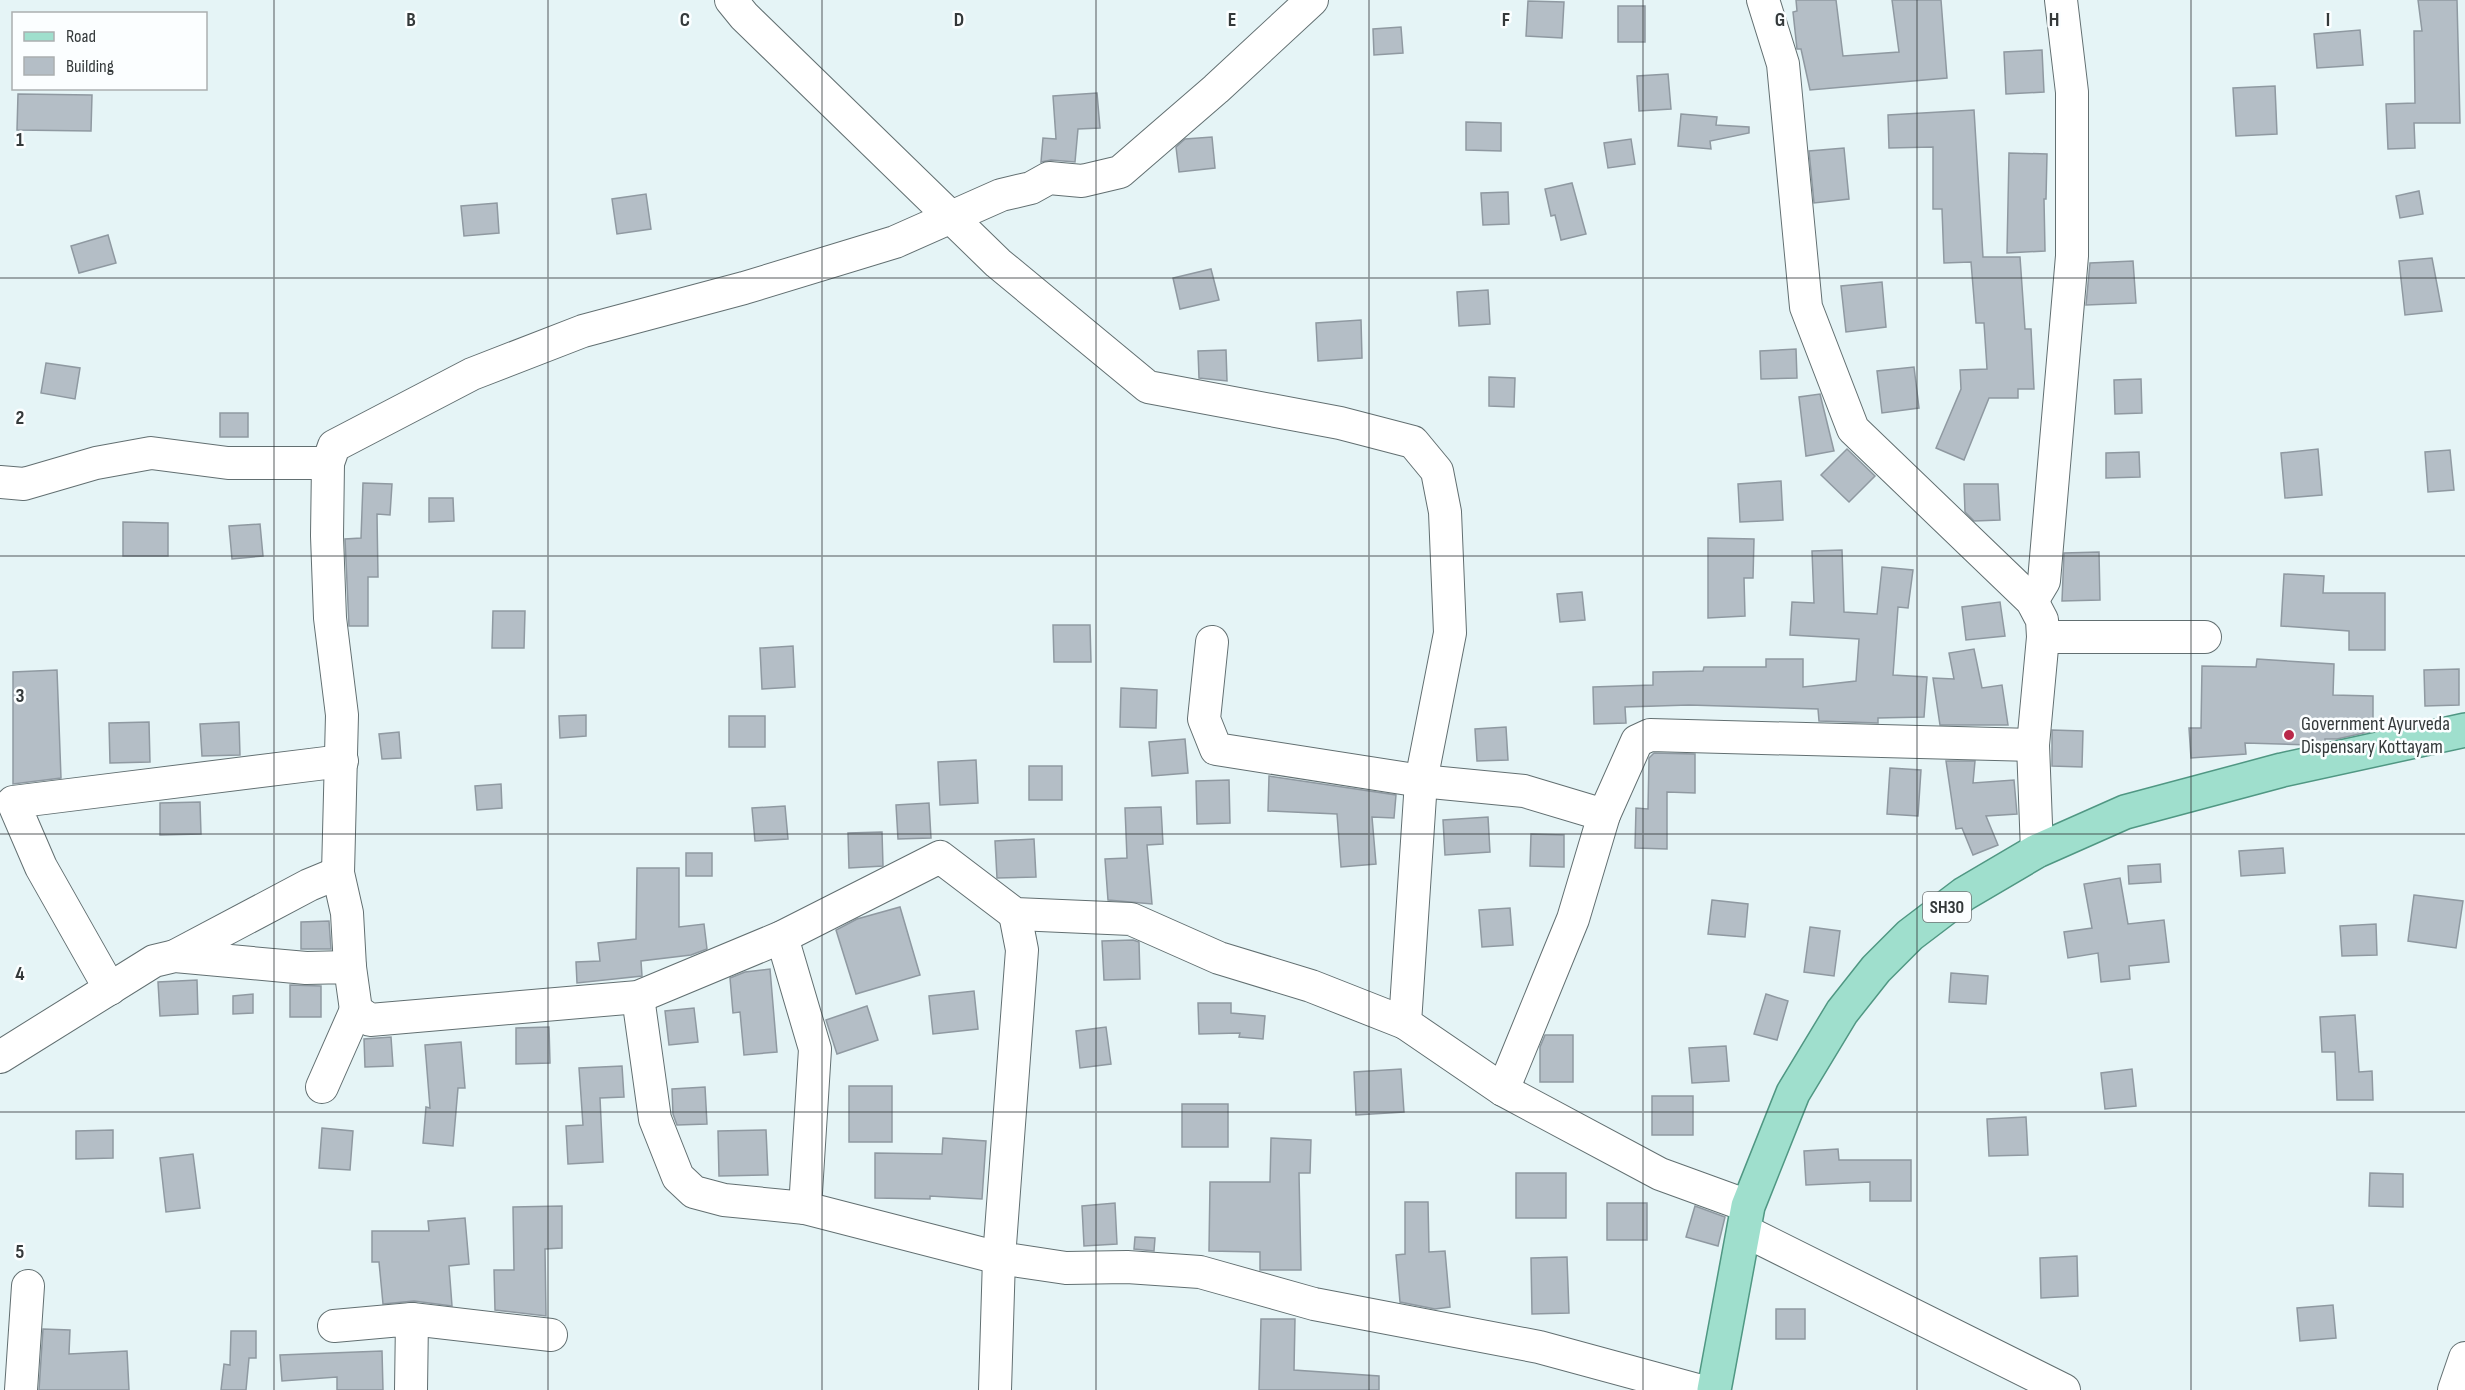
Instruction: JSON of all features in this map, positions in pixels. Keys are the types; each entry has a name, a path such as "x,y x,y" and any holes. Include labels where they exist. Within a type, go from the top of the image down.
{"main road":[{"name":"SH30","path":"1714,1390 1729,1298 1747,1218 1793,1093 1842,1012 1876,969 1910,935 1964,894 2037,851 2125,812 2282,770 2465,730"}],"street":[{"path":"731,0 744,16 998,263 1148,387 1340,423 1413,442 1437,471 1445,512 1450,633 1421,781 1405,1023"},
{"path":"322,1088 356,1010 350,967 347,913 338,873 342,715 330,618 328,463 334,446 472,374 583,331 744,288 884,246 953,218 1001,195 1031,188 1049,178 1082,181 1120,172 1216,89 1312,0"},
{"path":"1763,0 1783,64 1806,307 1853,429 2032,601 2042,620 2043,637 2033,745 2037,851"},
{"path":"2032,601 2044,581 2072,256 2072,92 2061,0"},
{"path":"0,482 24,484 96,463 151,453 228,463 328,463"},
{"path":"2043,637 2205,637"},
{"path":"1212,642 1204,720 1216,749 1421,781 1524,791 1604,815"},
{"path":"1503,1090 1573,919 1604,815 1637,741 1650,735 2033,745"},
{"path":"110,989 41,867 13,802 342,761"},
{"path":"356,1010 370,1020 638,998 782,937 940,857 1015,914 1131,919 1219,958 1311,986 1405,1023 1503,1090 1659,1174 1747,1218 2064,1390"},
{"path":"175,956 309,885 338,873"},
{"path":"995,1390 999,1258 1022,950 1015,914"},
{"path":"782,937 815,1049 811,1145 805,1208"},
{"path":"0,1057 154,960 175,956 306,968 350,967"},
{"path":"638,998 655,1119 678,1177 694,1192 724,1200 805,1208 999,1258 1066,1268 1127,1267 1200,1272 1314,1304 1539,1347 1697,1390"},
{"path":"21,1390 28,1286"},
{"path":"411,1390 412,1318"},
{"path":"334,1326 412,1318 551,1335"},
{"path":"2454,1390 2465,1358"}],"building":[{"path":"1796,0 1836,0 1843,56 1899,52 1892,0 1941,0 1947,78 1810,90 1801,49 1797,49 1793,12 1797,11"},
{"path":"2418,0 2457,0 2460,123 2414,123 2415,148 2388,149 2386,104 2415,103 2414,31 2422,31"},
{"path":"1528,1 1564,2 1562,38 1526,36"},
{"path":"1618,6 1645,6 1645,42 1618,42"},
{"path":"1401,27 1403,53 1374,55 1373,29"},
{"path":"2360,30 2363,65 2317,68 2314,34"},
{"path":"2042,50 2044,92 2006,94 2004,52"},
{"path":"1668,74 1671,109 1639,111 1637,76"},
{"path":"2275,86 2277,134 2236,136 2233,88"},
{"path":"1097,93 1100,128 1078,129 1075,162 1051,160 1041,162 1043,138 1056,139 1053,96"},
{"path":"18,94 92,95 91,131 17,130"},
{"path":"1974,110 1983,257 2020,257 2025,329 2031,329 2034,389 2018,389 2018,398 1989,398 1964,460 1936,448 1961,389 1960,370 1987,369 1984,323 1976,323 1971,262 1944,263 1942,209 1933,209 1933,147 1889,148 1888,115"},
{"path":"1681,114 1717,117 1716,125 1749,127 1749,133 1710,141 1711,149 1678,146"},
{"path":"1466,122 1501,123 1501,151 1466,150"},
{"path":"1212,137 1215,168 1179,172 1176,147 1185,139"},
{"path":"1631,139 1635,164 1608,168 1604,143"},
{"path":"1844,148 1849,199 1814,203 1809,151"},
{"path":"2009,153 2047,154 2046,199 2044,199 2045,251 2007,253"},
{"path":"1572,183 1586,234 1561,240 1555,215 1551,216 1545,189"},
{"path":"2419,191 2423,214 2400,218 2396,196"},
{"path":"1508,192 1509,224 1483,225 1481,193"},
{"path":"646,194 651,229 617,234 612,199"},
{"path":"497,203 499,233 464,236 461,206"},
{"path":"108,235 116,263 79,273 71,246"},
{"path":"2432,258 2442,311 2405,315 2399,261"},
{"path":"2133,261 2136,303 2086,305 2090,263"},
{"path":"1211,269 1219,300 1180,309 1173,278"},
{"path":"1882,282 1886,327 1846,332 1841,286"},
{"path":"1488,290 1490,324 1459,326 1457,292"},
{"path":"1361,320 1362,358 1318,361 1316,323"},
{"path":"1796,349 1797,378 1761,379 1760,351"},
{"path":"1226,350 1227,381 1199,378 1198,351"},
{"path":"46,363 80,368 75,399 41,393"},
{"path":"1914,367 1919,408 1882,413 1877,371"},
{"path":"1489,377 1515,378 1514,407 1489,406"},
{"path":"2141,379 2142,413 2115,414 2114,380"},
{"path":"1820,394 1834,451 1806,456 1799,397"},
{"path":"220,413 248,413 248,437 220,437"},
{"path":"1847,449 1875,476 1849,502 1821,475"},
{"path":"2318,449 2322,495 2285,498 2281,453"},
{"path":"2450,450 2454,490 2428,492 2425,452"},
{"path":"2139,452 2140,477 2106,478 2106,453"},
{"path":"1781,481 1783,520 1740,522 1738,484"},
{"path":"363,483 392,484 390,515 377,514 378,577 368,577 368,626 349,626 345,539 361,538"},
{"path":"1964,484 1998,484 2000,520 1974,521 1965,512"},
{"path":"429,498 453,498 454,521 429,522"},
{"path":"123,522 168,523 168,556 123,556"},
{"path":"260,524 263,556 232,559 229,526"},
{"path":"1708,538 1754,539 1753,578 1744,578 1745,616 1708,618"},
{"path":"1842,550 1844,612 1877,614 1882,567 1913,570 1908,608 1898,607 1893,675 1927,677 1924,717 1878,718 1878,723 1819,721 1818,709 1689,705 1625,707 1626,723 1594,724 1593,687 1653,685 1653,672 1703,671 1704,667 1766,667 1766,659 1803,659 1803,687 1856,681 1859,639 1790,635 1792,602 1814,603 1812,551"},
{"path":"2099,552 2100,600 2062,601 2064,553"},
{"path":"2284,574 2324,576 2323,593 2385,593 2385,650 2349,650 2349,631 2281,626"},
{"path":"1582,592 1585,620 1560,622 1557,594"},
{"path":"2000,602 2005,636 1966,640 1962,607"},
{"path":"493,611 525,611 524,648 492,648"},
{"path":"1053,625 1090,625 1091,662 1054,662"},
{"path":"793,646 795,687 762,689 760,648"},
{"path":"1974,649 1982,688 2002,685 2008,725 1940,725 1933,678 1954,679 1949,653"},
{"path":"2257,659 2334,664 2333,695 2373,696 2373,731 2337,739 2325,739 2325,741 2310,745 2245,743 2246,754 2191,758 2189,728 2201,728 2202,666 2256,667"},
{"path":"2459,669 2459,705 2425,706 2424,670"},
{"path":"57,670 61,778 13,784 13,672"},
{"path":"1121,688 1157,690 1156,728 1120,727"},
{"path":"586,715 586,736 560,738 559,716"},
{"path":"729,716 765,716 765,747 729,747"},
{"path":"149,722 150,762 110,763 109,723"},
{"path":"239,722 240,755 202,756 200,724"},
{"path":"1506,727 1508,760 1477,761 1475,729"},
{"path":"2052,730 2083,731 2082,767 2052,766"},
{"path":"399,732 401,758 382,759 379,734"},
{"path":"1185,739 1188,773 1152,776 1149,742"},
{"path":"1654,753 1695,754 1695,793 1667,792 1667,849 1635,848 1636,808 1648,809 1649,758"},
{"path":"976,760 978,803 940,805 938,762"},
{"path":"1946,761 1975,761 1973,783 2014,780 2017,814 1986,816 1998,845 1973,855 1962,828 1956,829"},
{"path":"1029,766 1062,766 1062,800 1029,800"},
{"path":"1890,768 1921,770 1918,816 1887,814"},
{"path":"1269,776 1396,795 1394,818 1372,817 1376,864 1341,867 1337,814 1268,811"},
{"path":"1229,780 1230,823 1197,824 1196,781"},
{"path":"501,784 502,808 477,810 475,786"},
{"path":"200,802 201,834 160,835 160,803"},
{"path":"929,803 931,838 898,839 896,805"},
{"path":"785,806 788,839 755,841 752,808"},
{"path":"1161,807 1163,844 1147,845 1152,904 1108,900 1105,859 1127,858 1125,808"},
{"path":"1488,817 1490,852 1445,855 1443,820"},
{"path":"882,832 883,866 849,868 848,833"},
{"path":"1531,834 1564,835 1564,867 1530,866"},
{"path":"1034,839 1036,877 997,878 995,841"},
{"path":"2283,848 2285,873 2241,876 2239,851"},
{"path":"686,853 712,853 712,876 686,876"},
{"path":"2160,864 2161,882 2129,884 2128,866"},
{"path":"637,868 679,868 679,927 704,924 707,949 691,955 641,961 642,976 577,983 576,962 600,961 598,943 636,939"},
{"path":"2120,878 2128,924 2164,920 2169,962 2129,966 2130,979 2101,982 2098,953 2068,958 2064,932 2092,928 2084,884"},
{"path":"2414,895 2463,901 2456,948 2408,941"},
{"path":"1712,900 1748,904 1745,937 1708,934"},
{"path":"900,907 920,975 856,994 836,930 857,919"},
{"path":"1510,908 1513,945 1482,947 1479,910"},
{"path":"329,921 331,949 301,949 301,922"},
{"path":"2376,924 2377,955 2342,956 2340,926"},
{"path":"1810,927 1840,931 1834,976 1804,972"},
{"path":"1133,940 1139,942 1140,979 1104,980 1102,941"},
{"path":"770,969 777,1052 744,1055 740,1012 733,1013 730,978 745,972"},
{"path":"1951,973 1988,976 1986,1004 1949,1002"},
{"path":"197,980 198,1014 160,1016 158,982"},
{"path":"290,985 321,986 321,1017 290,1017"},
{"path":"974,991 978,1029 933,1034 929,996"},
{"path":"253,994 253,1013 233,1014 233,996"},
{"path":"1766,994 1788,1001 1777,1040 1754,1034"},
{"path":"1198,1003 1231,1003 1231,1013 1265,1016 1263,1039 1239,1037 1240,1033 1199,1034"},
{"path":"867,1006 878,1040 837,1054 826,1020"},
{"path":"694,1008 698,1042 669,1045 665,1011"},
{"path":"2355,1015 2359,1072 2372,1071 2373,1100 2337,1100 2335,1052 2322,1052 2320,1017"},
{"path":"549,1027 550,1063 516,1064 516,1028"},
{"path":"1106,1027 1111,1064 1080,1068 1076,1031"},
{"path":"1545,1035 1573,1035 1573,1082 1540,1082 1540,1047"},
{"path":"391,1037 393,1066 365,1067 364,1039"},
{"path":"461,1042 465,1088 458,1088 453,1146 423,1143 426,1107 430,1108 425,1045"},
{"path":"1726,1046 1729,1081 1692,1083 1689,1048"},
{"path":"622,1066 624,1097 600,1098 603,1162 568,1164 566,1126 583,1125 579,1068"},
{"path":"1401,1069 1404,1112 1356,1115 1354,1072"},
{"path":"2132,1069 2136,1106 2105,1109 2101,1073"},
{"path":"849,1086 892,1086 892,1142 849,1142"},
{"path":"705,1087 707,1124 677,1125 673,1114 672,1089"},
{"path":"1652,1096 1693,1096 1693,1135 1652,1135"},
{"path":"1182,1104 1228,1104 1228,1147 1182,1147"},
{"path":"2026,1117 2028,1155 1989,1156 1987,1119"},
{"path":"322,1128 353,1131 350,1170 319,1168"},
{"path":"113,1130 113,1158 76,1159 76,1131"},
{"path":"766,1130 768,1175 719,1176 718,1131"},
{"path":"943,1138 986,1141 982,1199 930,1196 930,1199 875,1198 875,1153 942,1154"},
{"path":"1271,1138 1311,1140 1310,1173 1299,1173 1301,1270 1260,1270 1260,1252 1209,1251 1210,1182 1270,1182"},
{"path":"1838,1149 1839,1160 1911,1160 1911,1201 1870,1201 1870,1182 1806,1185 1804,1151"},
{"path":"193,1154 200,1208 166,1212 160,1158"},
{"path":"1516,1173 1566,1173 1566,1218 1516,1218"},
{"path":"2370,1173 2403,1174 2403,1207 2369,1206"},
{"path":"1405,1202 1428,1202 1429,1252 1445,1251 1450,1307 1435,1309 1400,1302 1396,1255 1405,1254"},
{"path":"1115,1203 1117,1244 1084,1246 1082,1206"},
{"path":"1607,1203 1647,1203 1647,1240 1607,1240"},
{"path":"562,1206 562,1248 545,1249 546,1316 495,1310 494,1270 514,1270 513,1207"},
{"path":"1695,1206 1725,1217 1718,1246 1686,1237"},
{"path":"465,1218 469,1264 449,1266 452,1306 414,1301 383,1304 379,1262 372,1262 372,1231 429,1231 428,1221"},
{"path":"1135,1237 1155,1238 1154,1251 1134,1249"},
{"path":"2077,1256 2078,1296 2041,1298 2040,1258"},
{"path":"1567,1257 1569,1313 1532,1314 1531,1258"},
{"path":"2333,1305 2336,1338 2300,1341 2297,1308"},
{"path":"1776,1309 1805,1309 1805,1339 1776,1339"},
{"path":"1261,1319 1295,1319 1294,1370 1379,1376 1379,1390 1259,1390"},
{"path":"43,1329 70,1330 69,1354 127,1351 129,1390 39,1390"},
{"path":"231,1331 256,1331 256,1358 249,1358 246,1390 221,1390 224,1364 230,1365"},
{"path":"382,1351 383,1390 337,1390 337,1377 282,1381 280,1355"}],"place":[{"name":"Government Ayurveda Dispensary Kottayam","path":"2289,735"}]}
